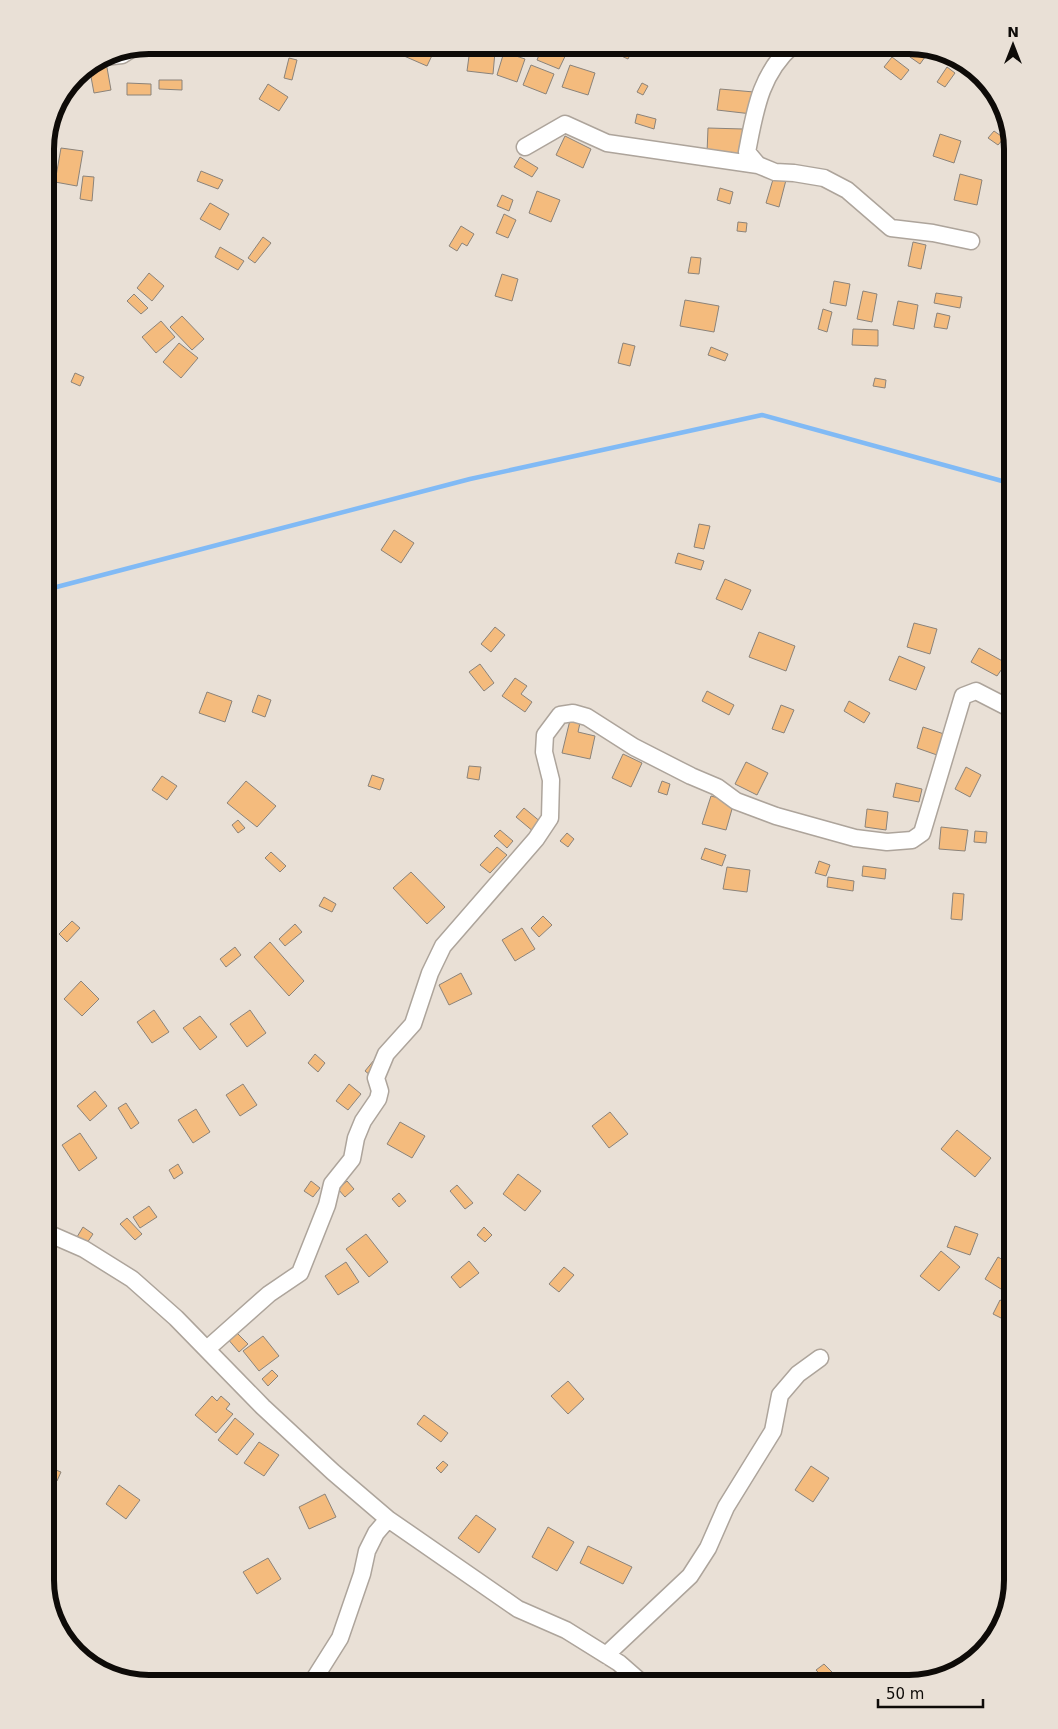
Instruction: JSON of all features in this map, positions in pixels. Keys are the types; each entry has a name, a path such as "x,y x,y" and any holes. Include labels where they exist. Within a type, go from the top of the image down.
{"street":[{"path":"758,165 746,152 760,90 783,54"},
{"path":"525,148 565,124 608,143 758,165 775,172 824,178 847,190 891,228 933,233 971,242"},
{"path":"207,1350 269,1294 300,1273 332,1184 352,1159 360,1130 378,1099 380,1090 376,1078 386,1054 413,1024 430,973 443,946 536,839 550,818 551,780 544,752 545,735 560,715 573,713 587,717 634,747 691,776 718,786 736,801 816,828 855,838 886,842 912,840 922,833 963,696 976,691 1004,705"},
{"path":"54,1236 84,1249 132,1280 176,1318 263,1407 388,1518 518,1609 566,1630 613,1659 632,1675"},
{"path":"613,1659 690,1576 708,1548 726,1507 773,1431 780,1395 798,1374 820,1358"},
{"path":"316,1675 340,1638 362,1574 367,1551 376,1533 388,1518"},
{"path":"613,1659 621,1675"}],"building":[{"path":"405,54 433,54 427,66 404,56"},
{"path":"469,54 495,54 493,74 467,71"},
{"path":"503,54 525,59 517,82 497,75"},
{"path":"539,54 566,54 559,69 537,60"},
{"path":"617,54 630,54 628,59"},
{"path":"906,54 926,56 920,64"},
{"path":"892,57 909,70 901,80 884,67"},
{"path":"289,58 297,60 292,80 284,78"},
{"path":"106,64 111,90 94,93 90,74"},
{"path":"531,65 554,74 546,94 523,85"},
{"path":"570,65 595,73 588,95 562,87"},
{"path":"947,67 955,73 945,87 937,82"},
{"path":"159,80 182,80 182,90 159,89"},
{"path":"127,83 151,84 151,95 127,95"},
{"path":"642,83 648,86 643,95 637,92"},
{"path":"268,84 288,97 279,111 259,99"},
{"path":"720,89 754,92 752,114 717,110"},
{"path":"637,114 656,119 654,129 635,123"},
{"path":"708,128 743,129 742,154 707,153"},
{"path":"994,131 1003,139 998,145 988,138"},
{"path":"940,134 961,141 954,163 933,156"},
{"path":"565,136 591,149 583,168 556,155"},
{"path":"61,148 83,151 77,186 55,182"},
{"path":"520,157 538,168 532,177 514,167"},
{"path":"201,171 223,180 218,189 197,181"},
{"path":"960,174 982,180 977,205 954,200"},
{"path":"83,176 94,177 92,201 80,199"},
{"path":"774,176 786,180 779,207 766,203"},
{"path":"720,188 733,192 730,204 717,200"},
{"path":"537,191 560,200 551,222 529,213"},
{"path":"502,195 513,200 509,211 497,206"},
{"path":"210,203 229,214 220,230 200,219"},
{"path":"504,214 516,220 508,238 496,233"},
{"path":"738,222 747,223 746,232 737,231"},
{"path":"461,226 474,234 467,246 462,243 457,251 449,246"},
{"path":"263,237 271,243 255,263 248,258"},
{"path":"913,242 926,245 921,269 908,266"},
{"path":"220,247 244,261 238,270 215,257"},
{"path":"691,257 701,258 699,274 688,273"},
{"path":"149,273 164,286 152,301 137,288"},
{"path":"502,274 518,279 512,301 495,296"},
{"path":"834,281 850,284 846,306 830,303"},
{"path":"863,291 877,294 872,322 857,319"},
{"path":"936,293 962,297 960,308 934,303"},
{"path":"134,294 148,308 141,314 127,301"},
{"path":"685,300 719,306 714,332 680,326"},
{"path":"898,301 918,305 914,329 893,325"},
{"path":"823,309 832,312 827,332 818,329"},
{"path":"937,313 950,316 947,329 934,327"},
{"path":"182,316 204,339 192,350 170,327"},
{"path":"161,321 175,337 156,353 142,337"},
{"path":"853,329 878,330 878,346 852,345"},
{"path":"179,343 198,358 181,378 163,362"},
{"path":"623,343 635,346 630,366 618,363"},
{"path":"711,347 728,354 725,361 708,355"},
{"path":"75,373 84,377 80,386 71,382"},
{"path":"875,378 886,380 885,388 873,386"},
{"path":"699,524 710,526 704,549 694,547"},
{"path":"394,530 414,543 401,563 381,550"},
{"path":"678,553 704,561 701,570 675,563"},
{"path":"725,579 751,590 742,610 716,599"},
{"path":"914,623 937,629 930,654 907,647"},
{"path":"495,627 505,635 491,652 481,644"},
{"path":"759,632 795,646 786,671 749,657"},
{"path":"979,648 1004,662 1004,666 997,676 971,662"},
{"path":"899,656 925,667 916,690 889,680"},
{"path":"480,664 494,683 484,691 469,672"},
{"path":"515,678 527,686 521,694 532,702 525,712 502,696"},
{"path":"707,691 734,705 729,715 702,701"},
{"path":"207,692 232,701 225,722 199,713"},
{"path":"258,695 271,700 265,717 252,712"},
{"path":"849,701 870,713 864,723 844,711"},
{"path":"781,705 794,710 784,733 772,729"},
{"path":"570,720 580,723 578,732 595,736 590,759 562,753"},
{"path":"923,727 944,734 937,755 917,748"},
{"path":"623,754 642,763 631,787 612,778"},
{"path":"746,762 768,773 757,795 735,784"},
{"path":"469,766 481,767 479,780 467,778"},
{"path":"966,767 981,775 970,797 955,789"},
{"path":"372,775 384,779 380,790 368,786"},
{"path":"162,776 177,786 167,800 152,790"},
{"path":"246,781 276,806 257,827 227,803"},
{"path":"662,781 670,784 667,795 658,792"},
{"path":"896,783 922,789 919,802 893,797"},
{"path":"711,796 734,802 726,830 702,824"},
{"path":"524,808 542,823 534,832 516,817"},
{"path":"867,809 888,812 886,830 865,827"},
{"path":"238,820 245,828 238,833 232,825"},
{"path":"941,827 968,830 965,851 939,849"},
{"path":"500,830 513,841 507,848 494,836"},
{"path":"975,831 987,832 986,843 974,842"},
{"path":"567,833 574,839 568,847 560,841"},
{"path":"497,847 507,855 490,873 480,865"},
{"path":"705,848 726,855 722,866 701,859"},
{"path":"271,852 286,866 280,872 265,858"},
{"path":"819,861 830,865 826,876 815,873"},
{"path":"863,866 886,869 885,879 862,876"},
{"path":"727,867 750,870 747,892 723,889"},
{"path":"411,872 445,907 427,924 393,888"},
{"path":"828,877 854,881 853,891 827,887"},
{"path":"953,893 964,894 962,920 951,919"},
{"path":"324,897 336,904 332,912 319,906"},
{"path":"543,916 552,925 539,937 531,928"},
{"path":"72,921 80,928 67,942 59,934"},
{"path":"295,924 302,932 285,946 279,939"},
{"path":"522,928 535,949 515,961 502,940"},
{"path":"270,942 304,981 289,996 254,957"},
{"path":"235,947 241,955 226,967 220,959"},
{"path":"461,973 472,994 449,1005 439,985"},
{"path":"81,981 99,999 82,1016 64,999"},
{"path":"154,1010 169,1032 152,1043 137,1022"},
{"path":"250,1010 266,1033 247,1047 230,1024"},
{"path":"200,1016 217,1037 200,1050 183,1028"},
{"path":"315,1054 325,1063 318,1072 308,1063"},
{"path":"374,1060 379,1064 370,1075 365,1071"},
{"path":"243,1084 257,1105 240,1116 226,1095"},
{"path":"349,1084 361,1094 348,1110 336,1101"},
{"path":"95,1091 107,1106 90,1121 77,1106"},
{"path":"126,1103 139,1123 131,1129 118,1108"},
{"path":"196,1109 210,1132 193,1143 178,1120"},
{"path":"610,1112 628,1134 609,1148 592,1126"},
{"path":"400,1122 425,1136 412,1158 387,1144"},
{"path":"957,1130 991,1158 975,1177 941,1149"},
{"path":"80,1133 97,1158 79,1171 62,1145"},
{"path":"178,1164 183,1173 174,1179 169,1170"},
{"path":"518,1174 541,1191 525,1211 503,1194"},
{"path":"311,1181 320,1188 313,1197 304,1191"},
{"path":"347,1181 354,1189 345,1197 338,1189"},
{"path":"457,1185 473,1203 465,1209 450,1191"},
{"path":"399,1193 406,1201 399,1207 392,1199"},
{"path":"149,1206 157,1217 140,1228 133,1217"},
{"path":"127,1218 142,1234 135,1240 120,1224"},
{"path":"955,1226 978,1234 970,1255 947,1247"},
{"path":"83,1227 93,1234 87,1243 77,1237"},
{"path":"484,1227 492,1235 485,1242 477,1235"},
{"path":"366,1234 388,1262 369,1277 346,1249"},
{"path":"941,1251 960,1267 939,1291 920,1276"},
{"path":"998,1257 1004,1261 1004,1291 985,1279"},
{"path":"469,1261 479,1273 460,1288 451,1277"},
{"path":"346,1262 359,1282 338,1295 325,1276"},
{"path":"564,1267 574,1275 559,1292 549,1284"},
{"path":"1000,1300 1004,1302 1004,1320 993,1314"},
{"path":"234,1330 248,1344 239,1352 226,1337"},
{"path":"263,1336 279,1356 259,1371 243,1351"},
{"path":"272,1370 278,1376 268,1386 262,1379"},
{"path":"568,1381 584,1399 568,1414 551,1396"},
{"path":"212,1396 217,1401 221,1396 230,1404 226,1409 233,1414 216,1433 195,1415"},
{"path":"424,1415 448,1433 441,1442 417,1424"},
{"path":"235,1418 254,1434 237,1455 218,1440"},
{"path":"259,1442 279,1455 264,1476 244,1463"},
{"path":"443,1461 448,1465 441,1473 436,1468"},
{"path":"811,1466 829,1478 813,1502 795,1490"},
{"path":"54,1469 61,1472 57,1481 54,1480"},
{"path":"119,1485 140,1500 126,1519 106,1504"},
{"path":"325,1494 336,1517 309,1529 299,1507"},
{"path":"476,1515 496,1529 479,1553 458,1538"},
{"path":"548,1527 574,1542 557,1571 532,1557"},
{"path":"588,1546 632,1567 623,1584 580,1563"},
{"path":"268,1558 281,1579 257,1594 243,1572"},
{"path":"824,1664 835,1675 821,1675 816,1670"}],"waterway":[{"path":"54,588 470,479 762,415 1004,482"}]}
